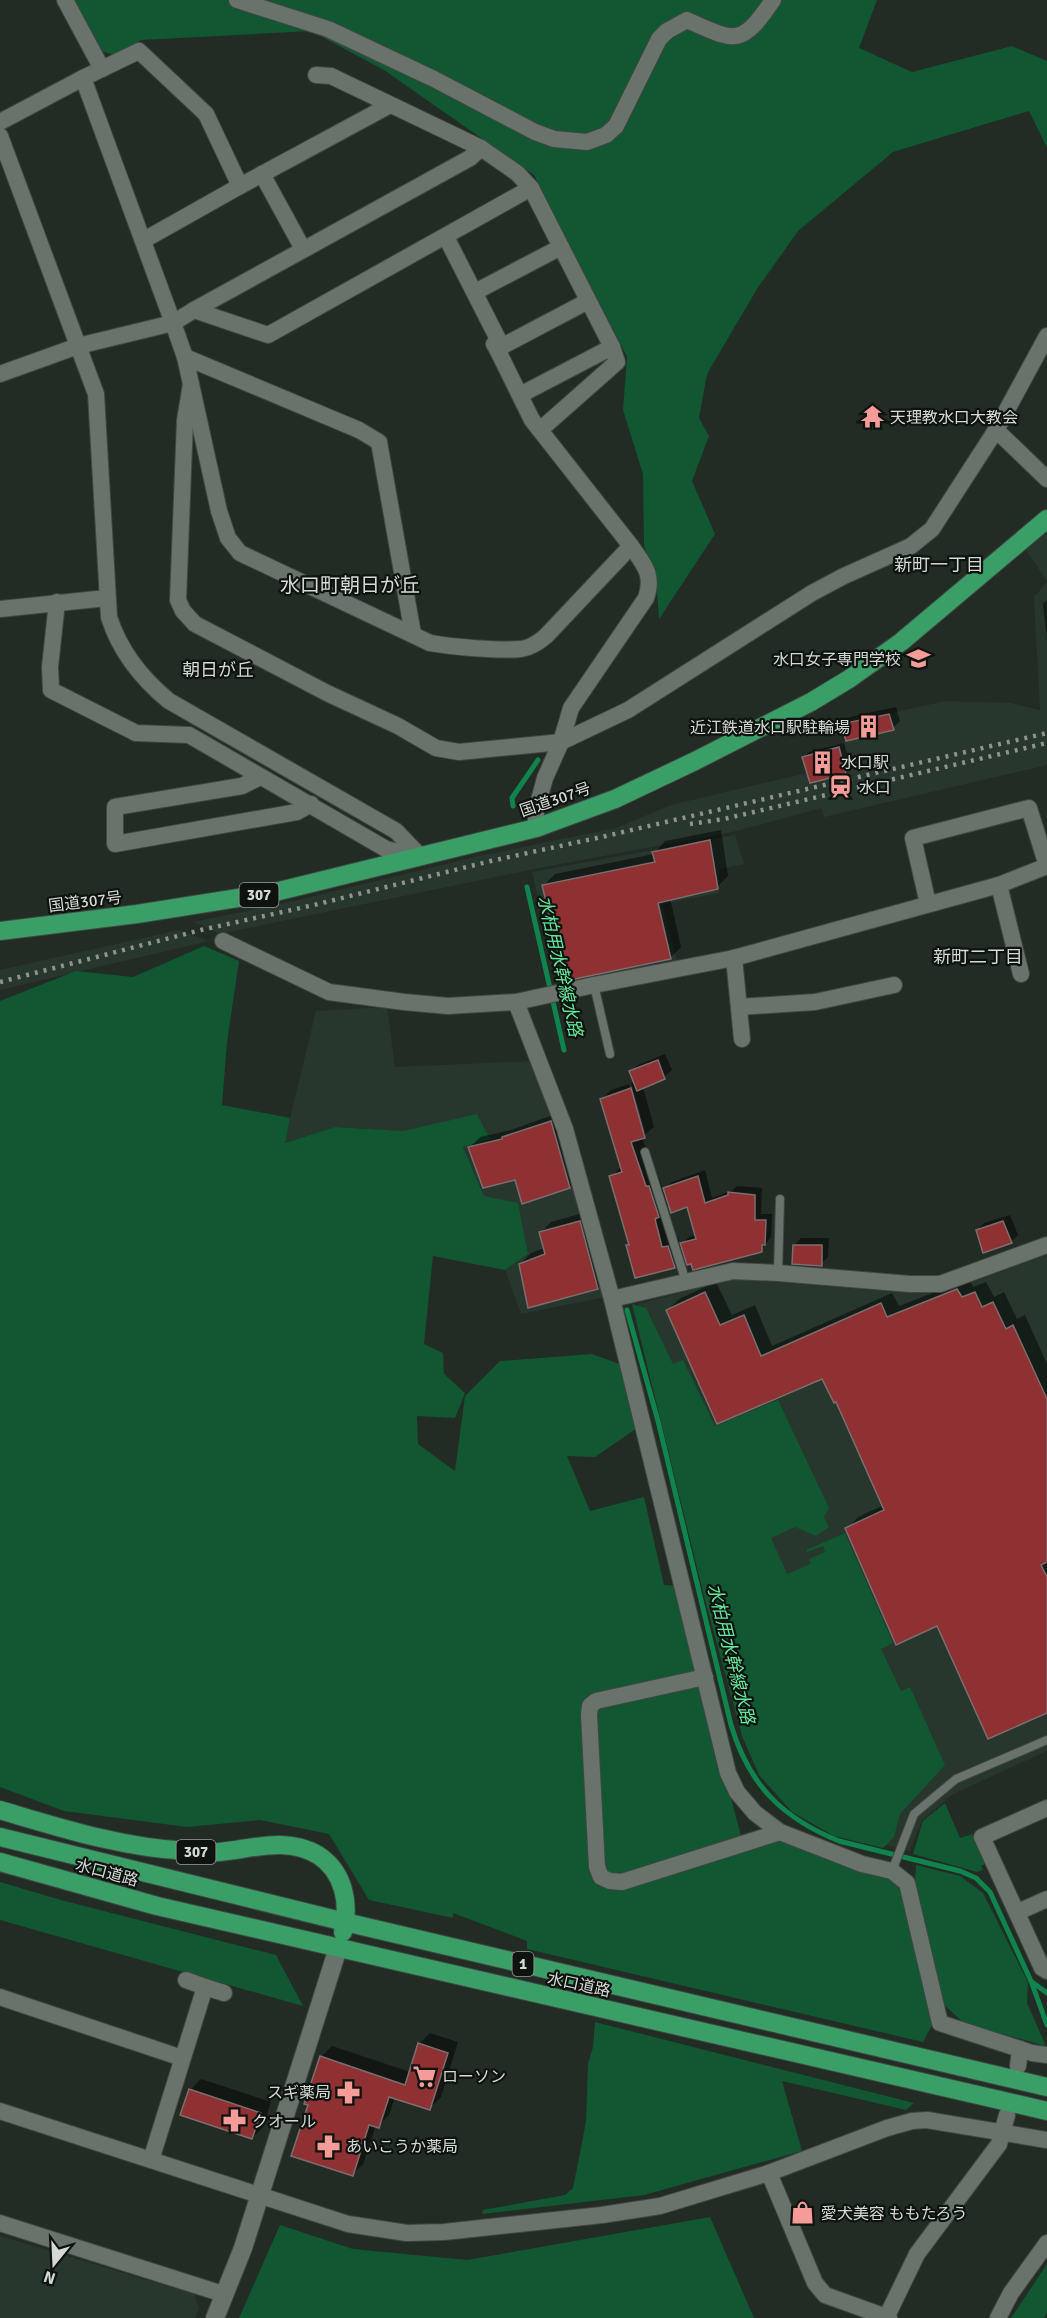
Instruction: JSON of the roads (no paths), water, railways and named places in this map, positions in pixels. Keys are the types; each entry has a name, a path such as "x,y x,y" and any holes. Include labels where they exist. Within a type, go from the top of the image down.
{"highway":[{"name":"国道307号","path":"0,931 137,914 275,892 536,828 615,799 811,702 849,679 901,642 1047,519"},
{"name":"307","path":"0,1810 112,1841 167,1850 217,1853 279,1844 298,1847 316,1854 329,1864 339,1879 347,1907 345,1922"},
{"name":"水口道路","path":"0,1838 345,1922 1047,2087"},
{"name":"水口道路","path":"0,1862 157,1906 1047,2111"},
{"path":"338,1948 345,1922"}],"street":[{"path":"65,0 102,69"},
{"path":"237,0 328,29 434,79 535,132 570,142 598,140 616,126 659,39 667,31 687,20 727,36 736,37 756,25 773,0"},
{"path":"0,122 139,51 206,114 240,186"},
{"path":"316,75 331,76 481,148 517,173 531,188 612,347 617,362 540,430"},
{"path":"83,78 185,357 219,511 228,538 240,553 430,643 445,646 522,649 537,644 631,546"},
{"path":"144,240 390,105"},
{"path":"0,136 92,381 98,409 107,598 109,617 118,640 148,684 169,701 396,831 421,857"},
{"path":"0,374 78,346 173,323 470,158 481,148"},
{"path":"262,174 303,249"},
{"path":"194,310 268,335 531,188"},
{"path":"446,237 498,339 494,344 532,420 631,546 645,566 649,577 650,586 646,598 571,708 561,742 545,778 536,811 536,828"},
{"path":"475,292 561,247"},
{"path":"497,349 588,301"},
{"path":"191,384 185,420 178,600 183,611 195,624 327,693 398,726 436,748 459,752 561,742 628,710 812,592 911,546 932,530 996,430 1047,336"},
{"path":"520,395 612,347"},
{"path":"185,357 359,430 379,442 413,633"},
{"path":"996,430 1047,479"},
{"path":"0,609 107,598"},
{"path":"57,602 50,667 51,690 136,733 189,735 260,777 312,804 386,849 421,857"},
{"path":"260,777 242,786 115,807 115,844 297,812 312,804"},
{"path":"223,941 329,992 448,1006 516,1002 734,958 999,885 1047,866 1029,808 913,838 928,904"},
{"path":"999,885 1022,974"},
{"path":"734,958 742,1039"},
{"path":"739,1007 815,1002 894,985"},
{"path":"516,1002 565,1129 612,1299 728,1773 737,1792 755,1813 780,1832 862,1864 893,1867 907,1883 911,1892 940,2023 1019,2057 1047,2055"},
{"path":"612,1299 733,1271 910,1284 940,1284 1047,1245"},
{"path":"705,1677 596,1701 590,1706 597,1867 601,1877 610,1881 622,1882 780,1832"},
{"path":"1047,1808 982,1836 1042,1968 1047,1971"},
{"path":"1018,1912 1047,1899"},
{"path":"215,2318 243,2247 338,1948"},
{"path":"186,1980 224,1992"},
{"path":"151,2160 206,1987"},
{"path":"0,1997 182,2058"},
{"path":"0,2110 348,2224 407,2233 444,2232 602,2215 660,2206 769,2173 887,2128 912,2121 927,2120 1047,2140"},
{"path":"769,2173 815,2283 825,2295 887,2318 917,2254 999,2144 1007,2115"},
{"path":"0,2223 223,2294"},
{"path":"998,2318 1026,2270 1047,2243"}],"lane":[{"path":"594,985 610,1053"},
{"path":"645,1152 686,1282"},
{"path":"778,1273 780,1199"},
{"path":"893,1867 914,1814 956,1779 1047,1740"}],"waterway":[{"path":"513,806 512,798 538,760"},
{"name":"水柏用水幹線水路","path":"527,887 564,1050"},
{"name":"水柏用水幹線水路","path":"627,1310 658,1421 731,1725 747,1765 770,1797 801,1822 819,1832 839,1841 960,1871 976,1878 990,1892 1031,1981 1047,2025"},
{"path":"1032,1982 1047,1993"}],"railway":[{"path":"0,982 201,930 314,905 491,861 1047,733"},
{"path":"690,824 724,819 1047,743"}],"place":[{"name":"天理教水口大教会","path":"872,417"},
{"name":"水口女子専門学校","path":"919,659"},
{"name":"近江鉄道水口駅駐輪場","path":"868,727"},
{"name":"水口駅","path":"823,762"},
{"name":"水口","path":"841,787"},
{"name":"ローソン","path":"424,2076"},
{"name":"スギ薬局","path":"349,2092"},
{"name":"クオール","path":"234,2121"},
{"name":"あいこうか薬局","path":"328,2146"},
{"name":"愛犬美容 ももたろう","path":"803,2213"}],"district":[{"name":"新町一丁目","path":"939,565"},
{"name":"水口町朝日が丘","path":"350,585"},
{"name":"朝日が丘","path":"218,670"},
{"name":"新町二丁目","path":"978,957"}]}
